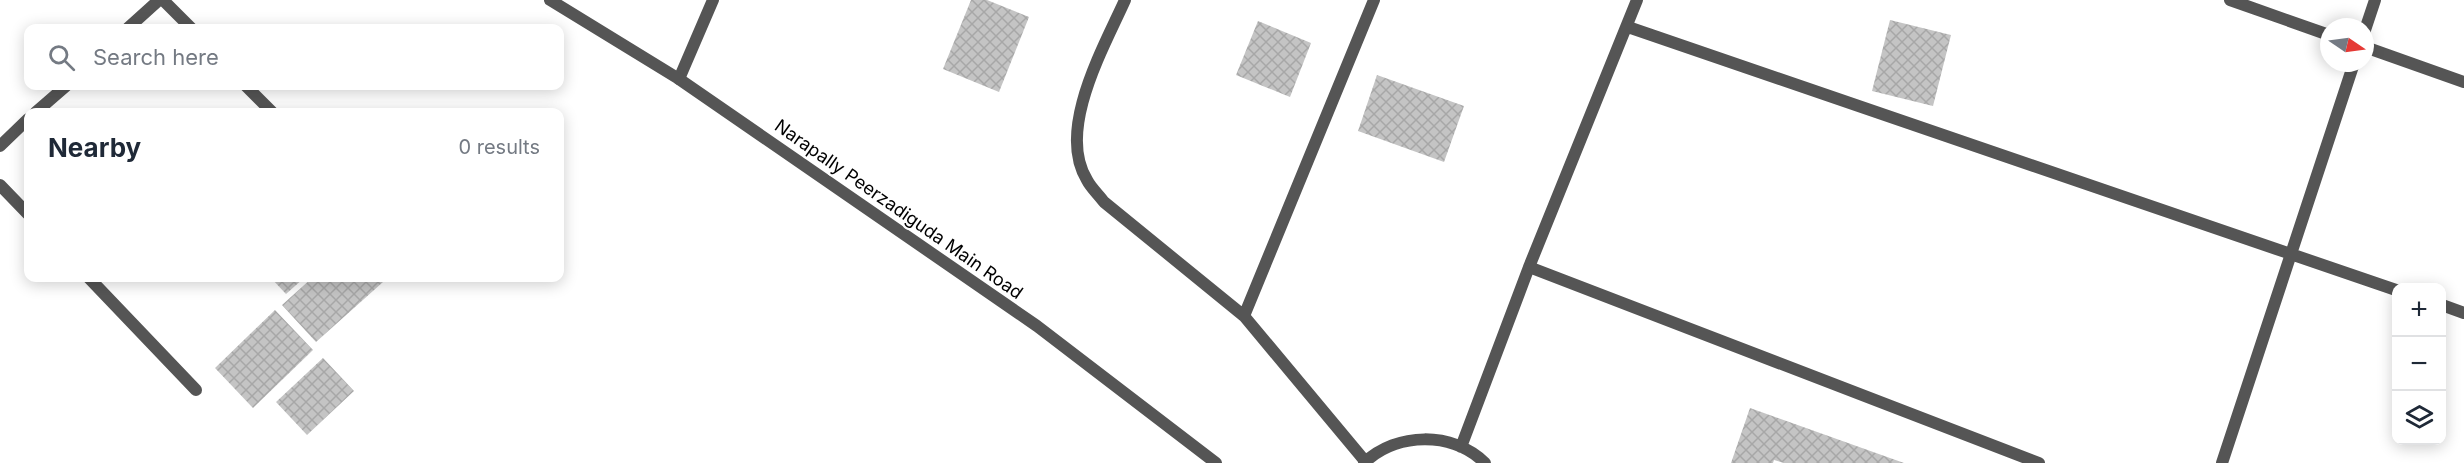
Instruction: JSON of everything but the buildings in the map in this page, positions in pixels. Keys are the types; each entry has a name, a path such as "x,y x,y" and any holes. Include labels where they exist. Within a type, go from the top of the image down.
{"street":[{"path":"133,24 161,0 187,24"},
{"name":"Narapally Peerzadiguda Main Road","path":"550,0 680,79 1037,326 1216,463"},
{"path":"680,79 713,0"},
{"path":"1125,0 1092,73 1077,126 1078,152 1086,179 1104,202 1244,316 1365,462 1387,447 1411,440 1437,439 1461,447 1485,463"},
{"path":"1244,316 1374,0"},
{"path":"1461,447 1529,267 1637,0"},
{"path":"2230,0 2320,32"},
{"path":"2369,18 2375,0"},
{"path":"1628,27 2392,288"},
{"path":"2374,50 2464,82"},
{"path":"2222,463 2351,72"},
{"path":"41,108 61,90"},
{"path":"250,90 268,108"},
{"path":"0,146 24,123"},
{"path":"0,185 24,210"},
{"path":"1529,267 2039,463"},
{"path":"93,282 196,390"},
{"path":"2446,306 2464,313"}]}
